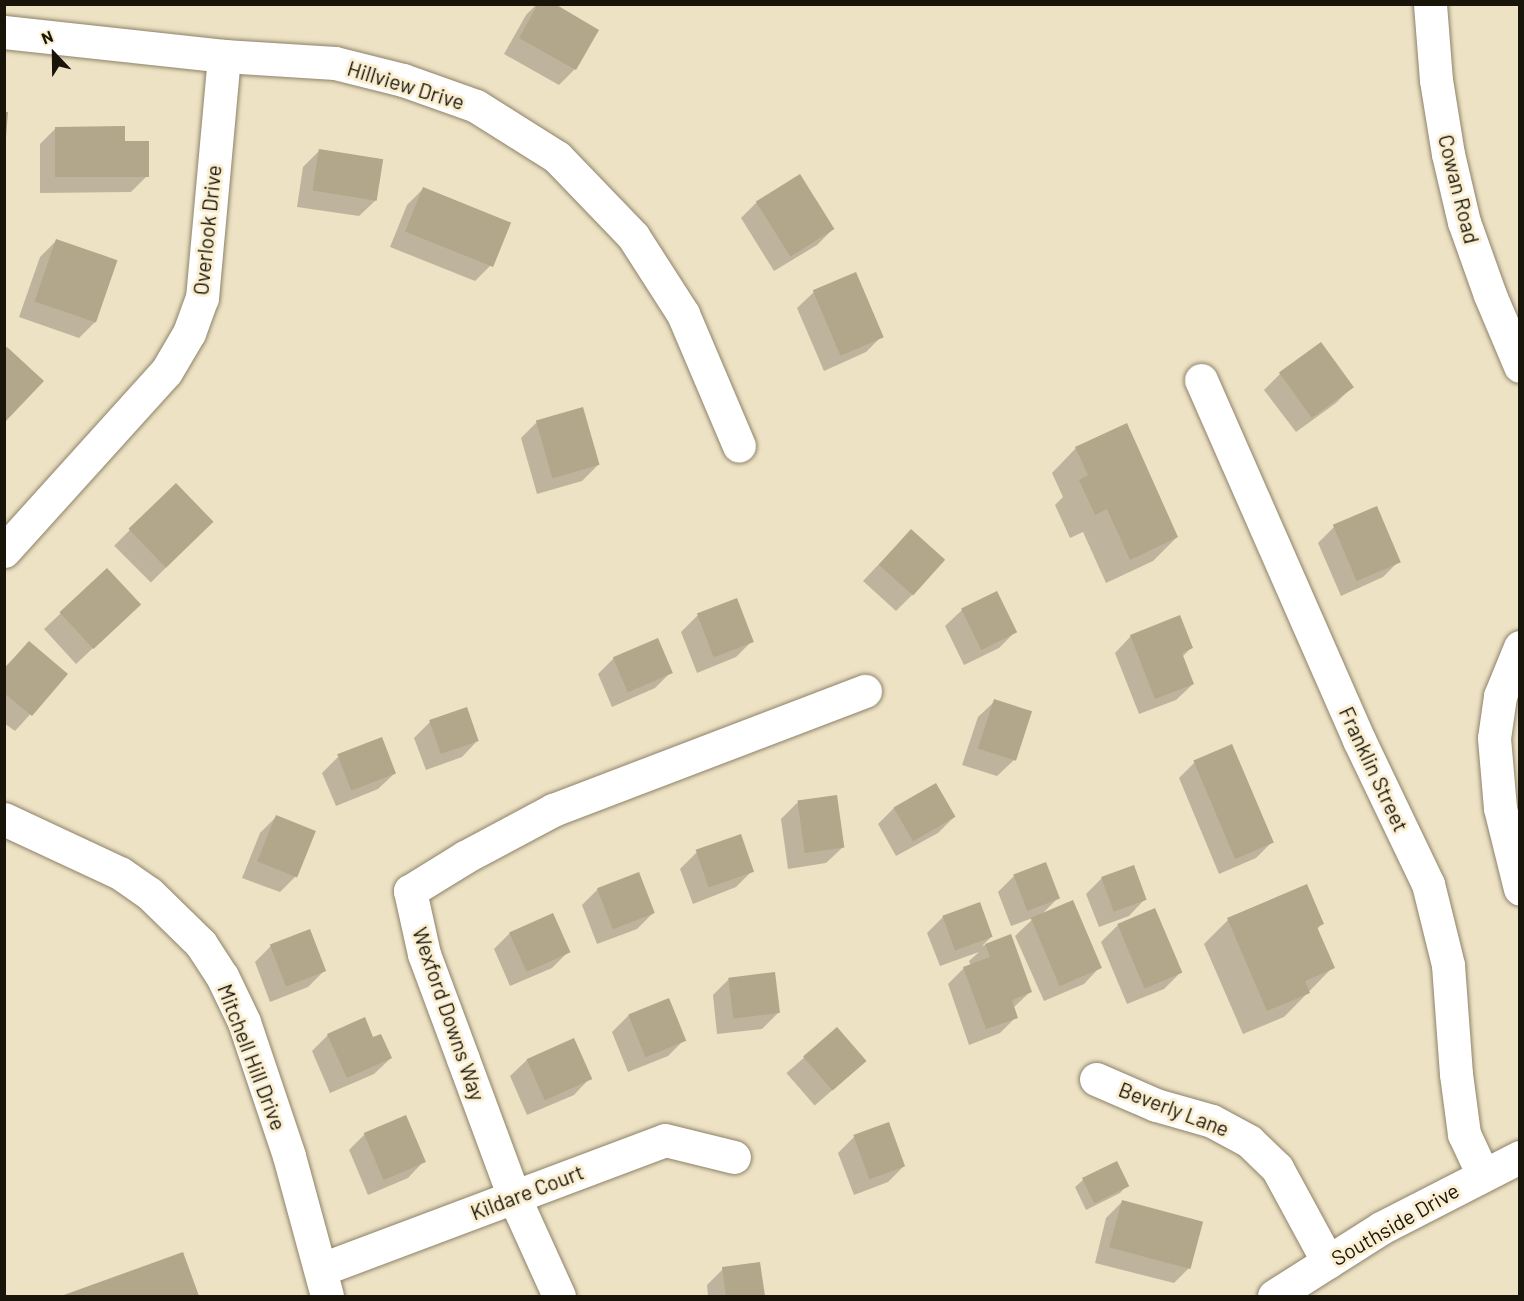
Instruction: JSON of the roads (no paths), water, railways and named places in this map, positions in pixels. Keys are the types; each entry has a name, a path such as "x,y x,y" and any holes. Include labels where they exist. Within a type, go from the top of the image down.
{"street":[{"name":"Cowan Road","path":"1430,4 1436,80 1448,154 1464,222 1490,295 1520,366"},
{"name":"Hillview Drive","path":"4,32 224,56 335,63 404,80 476,106 557,157 633,236 683,314 738,446"},
{"name":"Overlook Drive","path":"4,551 166,372 189,333 202,298 224,56"},
{"name":"Franklin Street","path":"1201,380 1359,740 1428,884 1448,965 1456,1074 1464,1134 1483,1175"},
{"path":"1520,647 1500,696 1494,738 1500,808 1520,889"},
{"name":"Wexford Downs Way","path":"559,1296 514,1197 424,954 410,891 465,857 553,810 865,691"},
{"name":"Mitchell Hill Drive","path":"4,819 120,873 149,893 201,944 222,976 244,1022 289,1156 324,1283"},
{"name":"Beverly Lane","path":"1096,1079 1156,1106 1212,1121 1249,1141 1277,1168 1328,1262"},
{"name":"Kildare Court","path":"324,1283 514,1197 665,1140 734,1157"},
{"name":"Southside Drive","path":"1274,1296 1381,1228 1520,1157"}]}
